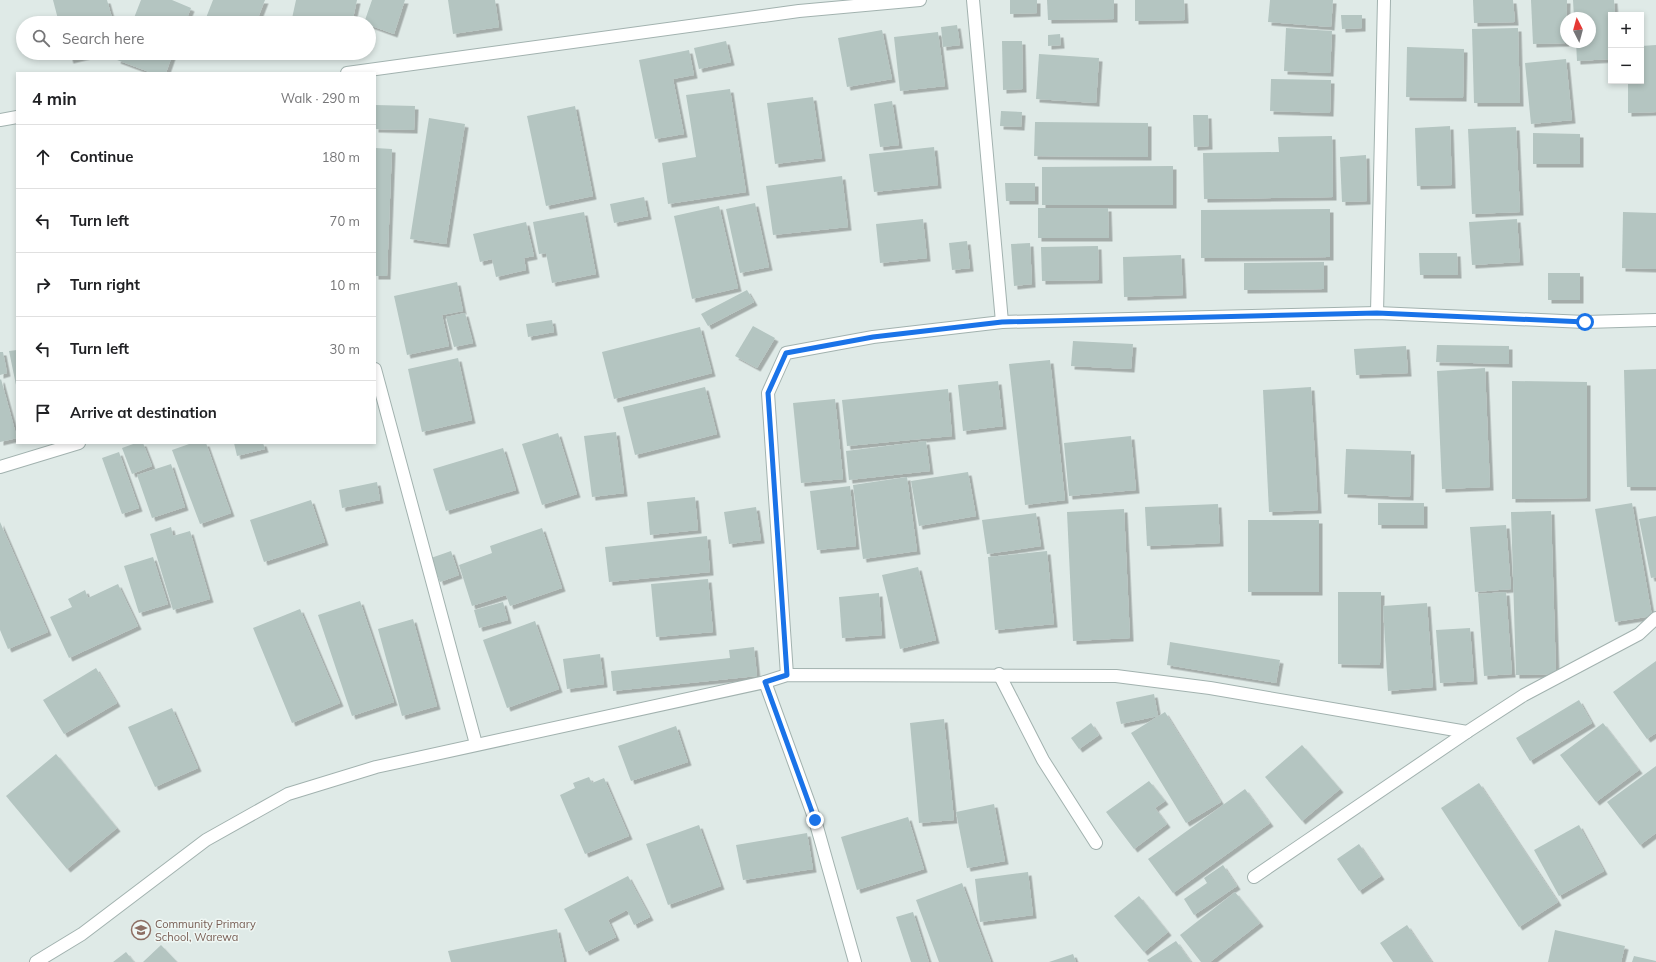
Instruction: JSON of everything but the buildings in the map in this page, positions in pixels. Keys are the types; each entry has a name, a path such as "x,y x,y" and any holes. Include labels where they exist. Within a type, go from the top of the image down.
{"street":[{"path":"354,72 799,11 920,0"},
{"path":"973,0 1002,322"},
{"path":"1377,313 1384,0"},
{"path":"0,120 16,118"},
{"path":"787,675 768,393 786,353 873,337 1002,322 1377,313 1585,322 1656,320"},
{"path":"376,372 476,744"},
{"path":"0,467 76,444"},
{"path":"1254,877 1524,694 1640,634 1656,618"},
{"path":"999,674 1043,760 1096,842"},
{"path":"36,962 82,934 206,840 288,794 376,766 765,682 787,675 999,674 1116,676 1210,688 1467,732"},
{"path":"765,682 815,820 854,962"}],"place":[{"name":"Community Primary School, Warewa","path":"141,930"}],"route":[{"path":"815,820 765,682 787,675 768,393 786,353 873,337 1002,322 1377,313 1585,322"}]}
